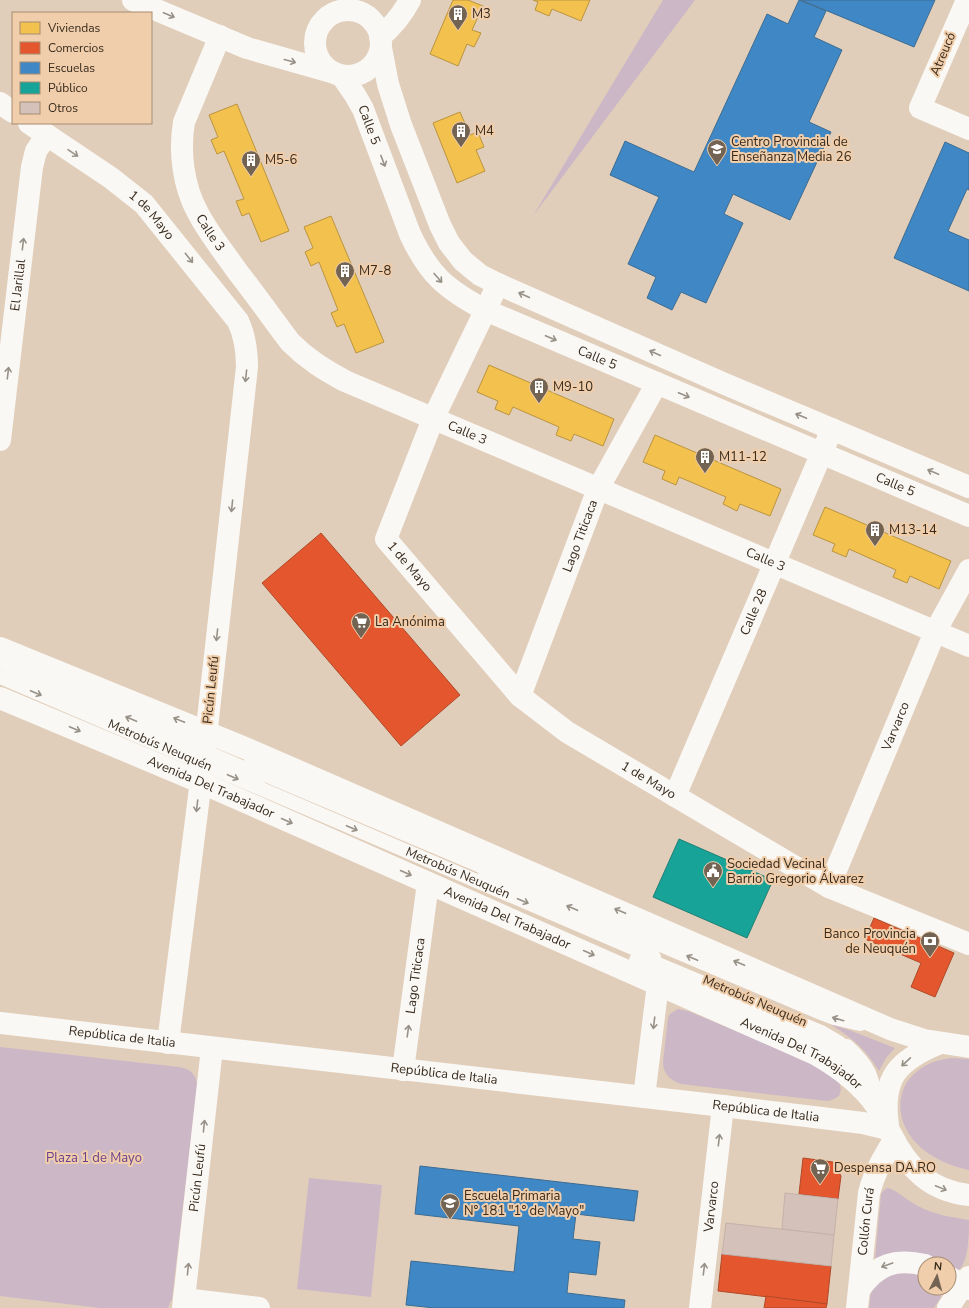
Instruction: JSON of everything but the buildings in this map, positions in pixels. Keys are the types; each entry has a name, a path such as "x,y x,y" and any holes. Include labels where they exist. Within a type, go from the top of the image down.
{"street":[{"path":"133,0 248,48 336,74 353,76 363,72 371,66 377,58 381,43 403,13 410,0"},
{"name":"Atreucó","path":"966,0 920,108 969,129"},
{"path":"336,74 322,64 316,54 314,43 316,32 322,22 331,14 342,10 352,10 362,13 371,19 377,28 381,43"},
{"name":"Calle 3","path":"220,36 184,122 182,136 184,171 189,192 197,212 210,233 285,335 305,357 345,381 969,646"},
{"name":"Calle 5","path":"381,43 388,84 401,125 440,225 449,243 463,261 480,275 725,384 969,487"},
{"name":"Calle 5","path":"336,74 355,95 363,109 410,234 418,250 428,266 442,283 461,298 485,310 969,516"},
{"path":"0,103 12,111"},
{"name":"1 de Mayo","path":"30,124 110,178 144,204 234,315 238,321 244,338"},
{"name":"El Jarillal","path":"0,440 32,167 36,151 47,135"},
{"path":"433,419 498,284"},
{"name":"Picún Leufú","path":"168,1042 203,757 247,367 244,338"},
{"name":"Lago Titicaca","path":"520,696 598,489 657,383"},
{"name":"1 de Mayo","path":"433,419 386,539 520,696 567,732 829,887 969,944"},
{"name":"Calle 28","path":"675,796 832,429"},
{"name":"Varvarco","path":"829,887 935,632 969,570"},
{"name":"Avenida Del Trabajador","path":"0,648 203,757 428,883 658,984 832,1064 848,1077 878,1107 901,1154 921,1176 934,1185 951,1192 969,1195"},
{"name":"Avenida Del Trabajador","path":"0,698 203,757 890,1029 909,1036 940,1043 969,1047"},
{"path":"257,761 266,763 397,819 496,868 262,769 256,766 255,763 257,761"},
{"name":"Lago Titicaca","path":"403,1070 428,883"},
{"path":"640,961 820,1036 836,1046 851,1065 822,1046 690,989 640,961"},
{"path":"644,1097 658,984"},
{"name":"República de Italia","path":"0,1024 168,1042 863,1123 891,1135"},
{"path":"891,1135 886,1102 894,1075 901,1065 911,1057 940,1043 969,1034"},
{"name":"Picún Leufú","path":"184,1303 212,1048"},
{"name":"Varvarco","path":"700,1308 723,1106"},
{"name":"Collón Curá","path":"858,1299 869,1193 891,1135"},
{"path":"858,1299 866,1280 882,1267 902,1262 917,1263"},
{"path":"948,1308 962,1282"},
{"path":"184,1303 259,1308"}],"lane":[{"name":"Metrobús Neuquén","path":"0,662 203,757 826,1032 841,1041 862,1061 869,1070 875,1086 878,1107"},
{"name":"Metrobús Neuquén","path":"0,677 203,757"}],"green space":[{"path":"663,0 695,0 533,216"},
{"path":"678,1009 688,1011 820,1066 839,1082 841,1091 839,1096 827,1101 681,1084 674,1081 664,1070 663,1062 668,1018 670,1014"},
{"path":"830,1024 895,1048 886,1058 879,1071 869,1056 858,1044"},
{"name":"Plaza 1 de Mayo","path":"0,1047 179,1067 190,1071 196,1079 197,1087 172,1299 168,1308 100,1308 0,1296"},
{"path":"952,1058 969,1059 969,1170 941,1161 922,1149 909,1133 903,1122 901,1110 901,1099 904,1088 910,1078 919,1070 931,1063"},
{"path":"309,1178 382,1185 371,1297 297,1289"},
{"path":"887,1188 891,1189 926,1210 969,1220 968,1248 961,1268 957,1271 957,1256 875,1258 882,1192"},
{"path":"884,1273 917,1273 917,1296 941,1297 934,1308 869,1308 871,1292"}],"place":[{"name":"M3","path":"458,31"},
{"name":"M4","path":"461,148"},
{"name":"Centro Provincial de Enseñanza Media 26","path":"717,166"},
{"name":"M5-6","path":"251,177"},
{"name":"M7-8","path":"345,288"},
{"name":"M9-10","path":"539,404"},
{"name":"M11-12","path":"705,474"},
{"name":"M13-14","path":"875,547"},
{"name":"La Anónima","path":"361,639"},
{"name":"Sociedad Vecinal Barrio Gregorio Álvarez","path":"713,888"},
{"name":"Banco Provincia de Neuquén","path":"930,958"},
{"name":"Despensa DA.RO","path":"820,1185"},
{"name":"Escuela Primaria N° 181 \"1° de Mayo\"","path":"450,1220"}]}
